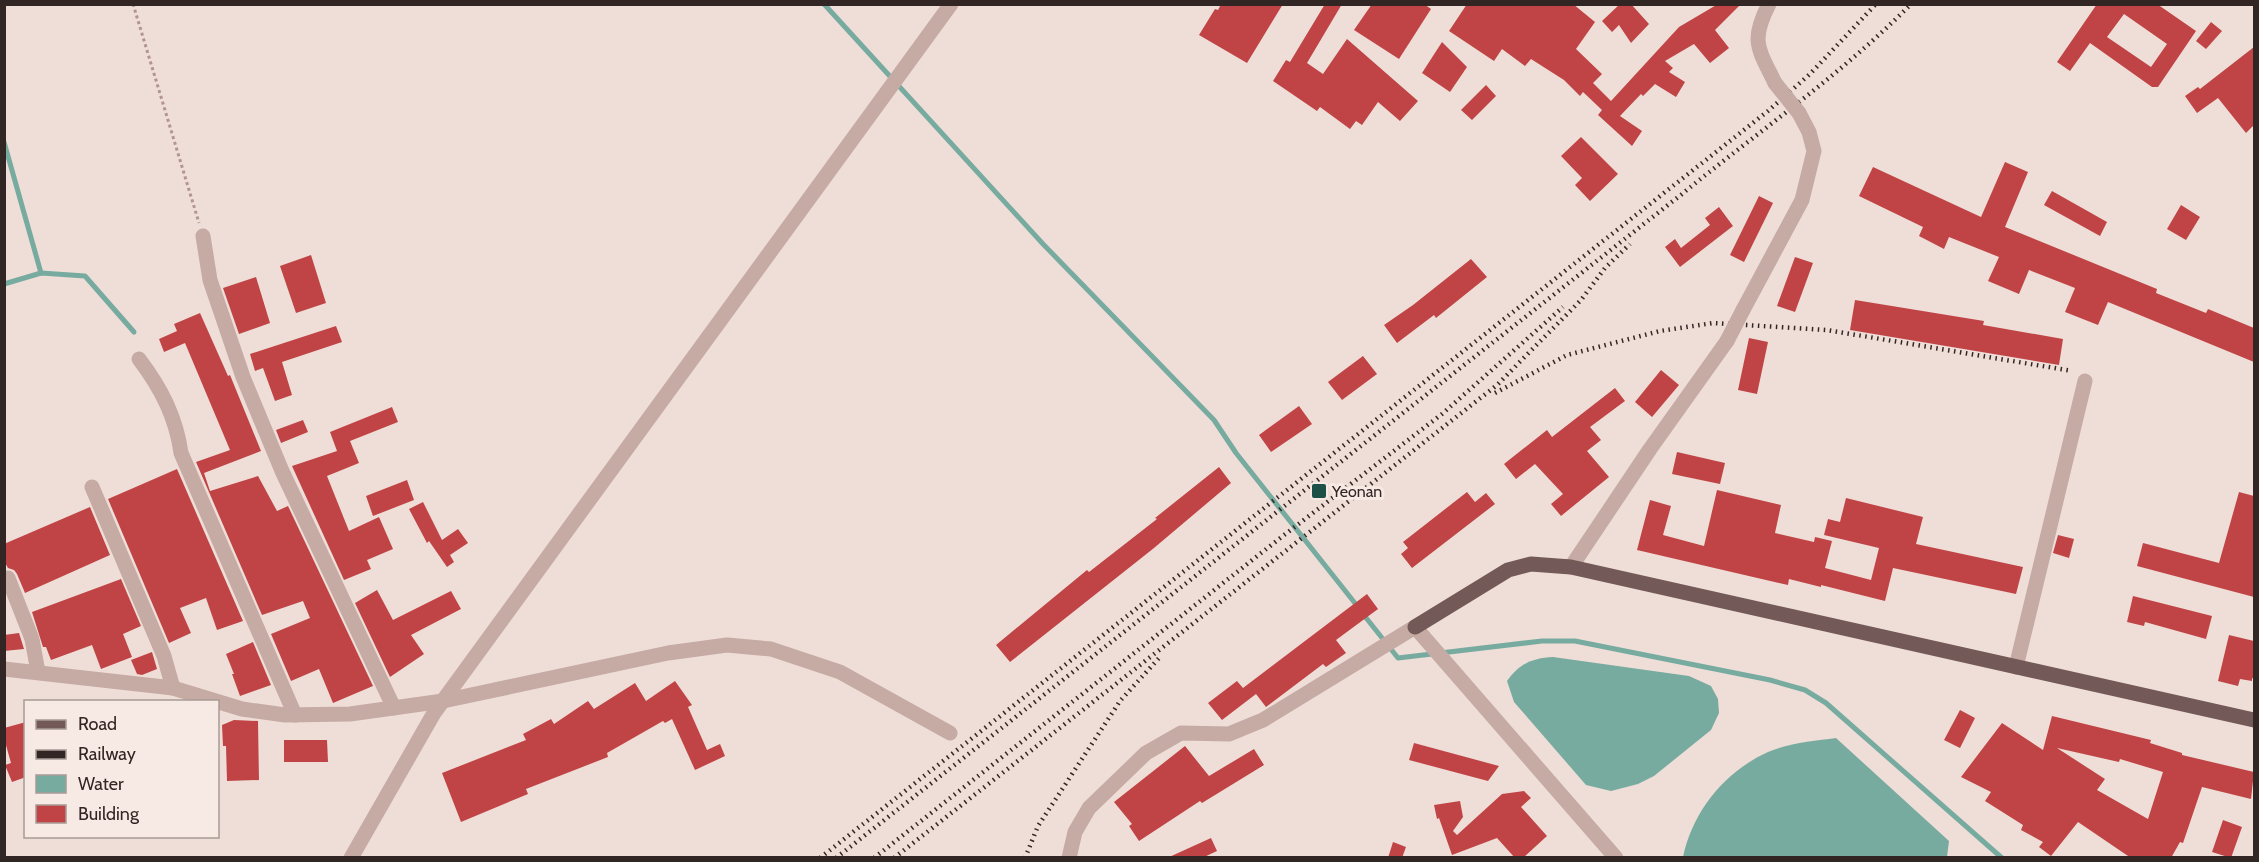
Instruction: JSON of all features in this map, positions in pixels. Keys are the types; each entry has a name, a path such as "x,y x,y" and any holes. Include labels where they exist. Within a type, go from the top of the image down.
{"main road":[{"path":"1415,627 1508,570 1531,564 1571,567 2254,720"}],"street":[{"path":"351,858 443,701 951,4"},
{"path":"1571,567 1650,449 1727,341 1802,200 1814,151 1809,132 1799,113 1774,83 1759,51 1757,36 1770,4"},
{"path":"203,236 210,280 243,377 282,471 394,708"},
{"path":"139,359 154,379 171,410 181,453 295,715"},
{"path":"2016,667 2085,381"},
{"path":"92,487 164,656 174,688"},
{"path":"8,578 32,639 38,672"},
{"path":"1069,858 1075,832 1089,808 1146,753 1181,733 1229,734 1263,720 1415,627 1616,858"},
{"path":"219,702 242,709 295,715 350,714 443,701 668,653 727,645 771,649 840,672 950,733"},
{"path":"4,669 174,688 213,700"}],"path":[{"path":"133,4 203,236"}],"water":[{"path":"1553,657 1689,676 1711,686 1718,699 1719,713 1711,730 1654,776 1638,784 1611,791 1586,785 1514,702 1507,681 1516,670 1527,663"},
{"path":"1836,738 1949,841 1947,857 1683,857 1694,824 1703,809 1724,782 1738,770 1752,760 1784,746"}],"building":[{"path":"1221,4 1283,4 1247,63 1199,35 1215,9 1218,10"},
{"path":"1325,4 1342,4 1307,63 1323,74 1347,39 1418,101 1400,121 1378,102 1362,125 1356,121 1350,129 1320,107 1317,111 1273,81 1286,60 1290,62"},
{"path":"1372,4 1424,4 1431,9 1399,59 1354,30"},
{"path":"1467,4 1573,4 1595,22 1576,49 1602,74 1593,83 1611,101 1679,27 1718,4 1741,4 1715,30 1729,48 1710,63 1694,44 1665,61 1673,68 1669,72 1685,82 1676,97 1655,84 1643,96 1641,94 1620,116 1642,131 1632,146 1598,115 1602,110 1583,92 1580,96 1564,80 1531,59 1525,66 1502,49 1494,61 1449,31"},
{"path":"1620,4 1631,4 1649,24 1631,43 1619,25 1612,32 1602,21"},
{"path":"2097,4 2157,4 2196,31 2158,87 2152,87 2090,43 2070,71 2057,62","holes":["2124,14 2167,44 2151,67 2107,37"]},
{"path":"2211,22 2222,31 2206,49 2196,41"},
{"path":"1442,42 1467,67 1450,92 1422,73"},
{"path":"2254,47 2254,125 2246,133 2218,98 2197,113 2185,96 2198,87 2200,89"},
{"path":"1486,85 1496,96 1472,120 1461,110"},
{"path":"1581,137 1618,174 1590,201 1575,185 1582,178 1561,156"},
{"path":"2005,162 2028,172 2005,227 2157,289 2156,293 2206,313 2208,309 2254,328 2254,362 2108,302 2098,325 2065,312 2075,288 2029,270 2019,294 1988,281 1999,257 1949,237 1944,249 1919,236 1923,227 1859,196 1873,167 1981,217"},
{"path":"2052,191 2107,222 2100,236 2044,205"},
{"path":"1759,196 1773,203 1744,262 1730,255"},
{"path":"2181,205 2200,217 2186,240 2167,229"},
{"path":"1719,207 1733,226 1680,267 1665,247 1675,239 1681,248 1710,225 1705,218"},
{"path":"311,255 326,303 296,313 280,266"},
{"path":"1795,257 1813,263 1795,312 1777,306"},
{"path":"1471,259 1487,277 1436,318 1434,315 1397,343 1384,325"},
{"path":"256,277 270,323 239,334 223,288"},
{"path":"1855,300 1984,321 1983,325 2063,339 2059,365 1850,330"},
{"path":"200,313 228,376 230,375 261,451 204,473 210,491 258,476 277,511 288,506 373,686 333,703 319,669 291,681 271,634 310,618 303,601 262,615 196,462 230,450 185,343 164,352 159,339 177,331 174,324"},
{"path":"336,326 342,342 282,362 292,395 275,401 263,368 255,371 250,354"},
{"path":"1749,338 1768,342 1757,394 1738,390"},
{"path":"1363,356 1377,374 1342,400 1328,382"},
{"path":"1661,370 1679,385 1652,417 1635,402"},
{"path":"1615,388 1625,401 1590,427 1601,440 1587,451 1609,477 1561,516 1551,504 1563,494 1535,464 1516,479 1504,464 1547,430 1552,437"},
{"path":"1299,406 1312,424 1271,452 1259,435"},
{"path":"392,407 398,422 350,441 359,463 327,476 349,531 379,517 393,549 367,560 371,569 344,580 292,466 337,451 330,432"},
{"path":"303,420 308,432 281,443 276,430"},
{"path":"1677,452 1725,463 1720,484 1672,474"},
{"path":"1219,467 1231,483 1154,548 1010,662 996,645 1087,570 1089,572 1157,519 1155,518"},
{"path":"177,469 243,621 217,630 206,598 180,608 191,633 169,643 108,499"},
{"path":"407,480 414,500 373,516 366,496"},
{"path":"1717,490 1781,505 1775,533 1814,542 1815,537 1832,541 1825,568 1871,580 1879,548 1824,535 1828,519 1840,522 1846,498 1923,517 1916,544 2023,567 2016,594 1893,568 1885,601 1789,579 1788,585 1637,550 1650,500 1671,506 1663,535 1704,546"},
{"path":"1467,492 1475,502 1486,493 1495,504 1412,568 1401,554 1408,548 1403,542"},
{"path":"2239,492 2254,496 2254,597 2137,566 2143,543 2219,563"},
{"path":"423,502 442,540 458,529 468,543 450,555 454,562 447,567 429,541 427,543 409,509"},
{"path":"90,507 110,555 25,593 17,574 8,568 4,561 4,544"},
{"path":"2058,535 2074,539 2069,558 2053,553"},
{"path":"121,579 141,626 123,634 132,657 101,669 92,645 51,660 46,647 43,647 32,612"},
{"path":"377,590 393,620 451,591 461,609 411,635 424,654 390,677 355,603"},
{"path":"1367,594 1378,609 1336,640 1346,653 1326,667 1323,664 1266,707 1256,694 1222,720 1208,703 1237,681 1243,688"},
{"path":"2133,596 2212,616 2206,639 2145,622 2144,626 2127,622"},
{"path":"19,633 24,649 4,651 4,635"},
{"path":"2229,635 2254,641 2254,679 2252,678 2252,681 2240,679 2238,686 2218,681"},
{"path":"253,642 271,685 240,696 226,654"},
{"path":"152,652 157,669 142,675 137,674 131,660"},
{"path":"675,681 692,705 688,707 707,750 720,744 725,756 695,770 672,719 665,723 663,721 607,753 608,757 526,789 528,794 461,822 442,773 526,740 523,734 551,719 554,724 588,701 594,709 635,683 646,701"},
{"path":"1960,710 1975,718 1960,748 1944,740"},
{"path":"2052,716 2151,740 2150,743 2182,753 2182,755 2254,772 2251,799 2202,787 2183,843 2180,842 2171,858 2131,858 2078,822 2051,856 2039,847 2043,842 2021,830 2023,825 1985,801 1991,792 1961,777 2002,723 2043,750","holes":["2057,748 2119,762 2120,759 2163,772 2148,819 2097,790 2105,779"]},
{"path":"234,720 258,721 259,780 227,781 226,746 223,746 222,725"},
{"path":"24,723 24,778 12,782 5,765 11,763 4,738 4,728"},
{"path":"284,740 327,740 328,762 284,762"},
{"path":"1414,743 1499,766 1488,781 1409,760"},
{"path":"1185,746 1209,776 1254,749 1264,765 1202,803 1200,801 1139,841 1129,826 1132,824 1114,802"},
{"path":"1524,791 1531,798 1521,807 1547,836 1523,858 1515,858 1497,838 1452,855 1439,818 1437,819 1434,805 1460,801 1463,817 1453,831 1457,835 1502,794"},
{"path":"2223,820 2242,827 2231,858 2212,852"},
{"path":"1211,838 1217,851 1202,858 1167,858"},
{"path":"1393,842 1406,847 1402,858 1388,858"}],"waterway":[{"path":"824,4 1043,244 1214,420 1236,453 1358,607"},
{"path":"4,142 41,273"},
{"path":"4,284 41,273 85,276 134,332"},
{"path":"1363,614 1398,658 1542,641 1575,641 1770,680 1805,690 1826,703 2002,858"}],"railway":[{"path":"820,858 1768,111 1810,74 1876,4"},
{"path":"836,858 1799,102 1857,55 1911,4"},
{"path":"894,858 1497,385 1581,300 1605,268 1630,244"},
{"path":"874,858 1279,539 1442,414 1563,307"},
{"path":"1495,393 1567,355 1660,331 1713,323 1827,330 2072,371"},
{"path":"1025,858 1038,826 1120,701 1160,657"}],"place":[{"name":"Yeonan","path":"1319,491"}]}
